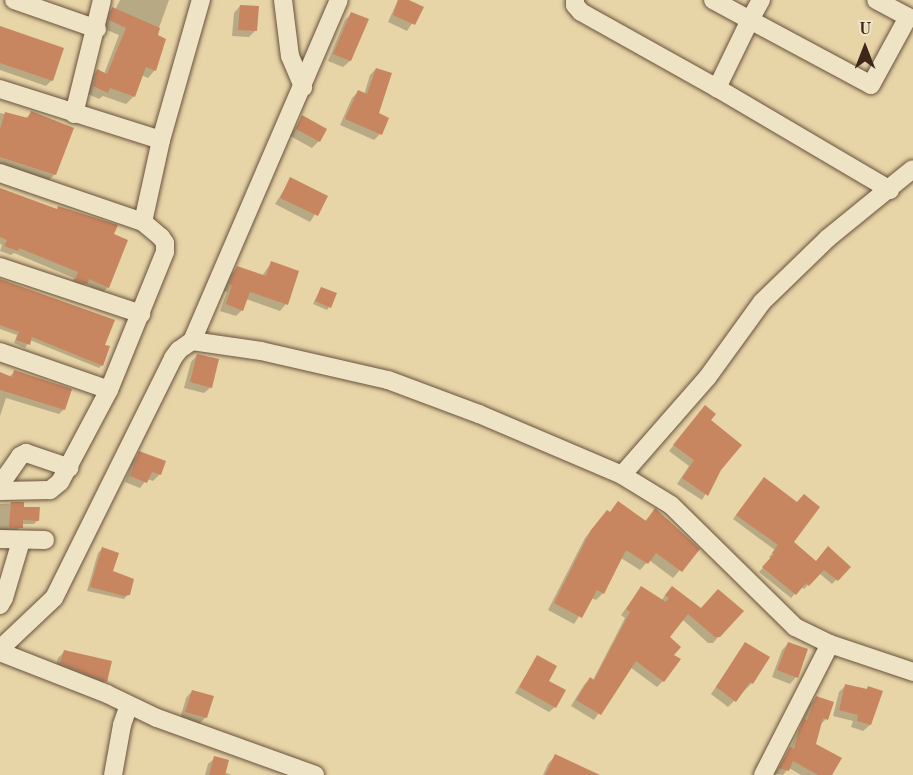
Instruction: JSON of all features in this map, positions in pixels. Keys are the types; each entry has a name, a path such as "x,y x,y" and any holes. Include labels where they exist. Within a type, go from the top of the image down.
{"street":[{"path":"14,0 97,29"},
{"path":"74,114 97,29 102,0"},
{"path":"143,222 161,140 201,0"},
{"path":"284,0 290,56 303,87"},
{"path":"315,775 231,746 0,650 54,598 168,368 179,350 192,341 339,0"},
{"path":"575,0 575,5 581,12 717,88 890,190"},
{"path":"713,0 871,85 908,17 876,0"},
{"path":"717,88 760,0"},
{"path":"0,89 161,140"},
{"path":"621,475 706,378 762,302 828,237 890,190 913,169"},
{"path":"0,173 143,222 165,243 165,252 109,390 70,468 60,482 50,490 0,491"},
{"path":"0,267 141,314"},
{"path":"192,341 261,351 388,380 479,414 621,475 671,506 795,627 830,644 913,672"},
{"path":"0,352 109,390"},
{"path":"0,485 20,456 26,453 70,468"},
{"path":"0,539 45,540"},
{"path":"0,605 21,541"},
{"path":"763,775 830,644"},
{"path":"113,775 122,724 129,705"}],"building":[{"path":"398,0 409,0 424,7 415,25 393,15"},
{"path":"240,5 259,6 257,31 238,30"},
{"path":"112,7 160,28 158,35 166,39 156,71 146,67 135,97 110,88 108,93 93,86 97,69 107,74 126,28 109,20"},
{"path":"351,12 369,19 351,61 333,54"},
{"path":"0,26 64,48 53,81 0,63"},
{"path":"376,68 392,73 379,113 389,118 382,135 345,119 358,90 367,94"},
{"path":"31,111 74,128 56,175 0,157 0,129 5,112 28,118"},
{"path":"302,115 327,129 320,142 296,129"},
{"path":"290,177 328,196 318,216 280,198"},
{"path":"0,188 57,209 58,206 118,225 114,234 128,240 109,288 89,279 87,284 75,280 78,272 19,248 18,251 4,246 7,240 0,237"},
{"path":"271,261 299,271 288,305 250,292 243,311 226,304 232,285 229,284 237,266 266,276"},
{"path":"0,279 115,320 105,345 110,346 103,366 32,337 30,345 16,340 19,332 0,325"},
{"path":"321,287 337,293 331,308 315,301"},
{"path":"197,354 219,359 212,388 190,382"},
{"path":"14,370 72,389 65,410 0,390 0,372 12,377"},
{"path":"705,405 716,414 711,420 742,445 721,470 708,496 682,478 694,460 673,445"},
{"path":"139,451 166,461 161,475 152,472 147,483 130,476"},
{"path":"764,477 797,502 804,494 820,507 794,542 816,561 828,546 851,567 838,581 824,570 809,586 806,583 796,595 762,567 774,554 772,553 778,545 736,515"},
{"path":"618,501 646,521 655,508 700,549 682,572 656,553 648,564 626,550 604,594 597,590 582,618 554,603 591,530 607,510 610,512"},
{"path":"11,502 24,502 24,507 40,507 39,521 23,520 23,528 9,527"},
{"path":"102,547 119,553 113,571 134,579 130,595 124,596 90,587"},
{"path":"641,586 666,602 669,598 665,595 672,586 701,608 718,589 744,611 720,637 715,637 688,614 670,637 681,647 674,655 681,659 664,682 636,661 601,715 576,700 590,677 594,680 630,612 626,609"},
{"path":"745,642 770,657 753,684 750,682 736,702 716,687"},
{"path":"788,642 808,649 798,678 777,670"},
{"path":"64,650 112,661 107,682 60,663"},
{"path":"537,655 557,666 549,681 566,690 556,708 519,687"},
{"path":"845,684 867,689 868,686 883,691 871,725 857,721 858,715 839,710"},
{"path":"192,690 214,696 207,718 185,712"},
{"path":"816,696 834,702 828,720 823,718 816,744 842,758 832,775 818,775 793,761 789,771 779,768 790,747 794,749 799,730 804,719 807,720"},
{"path":"555,754 600,775 545,775"},
{"path":"214,756 229,760 225,775 209,775"}]}
